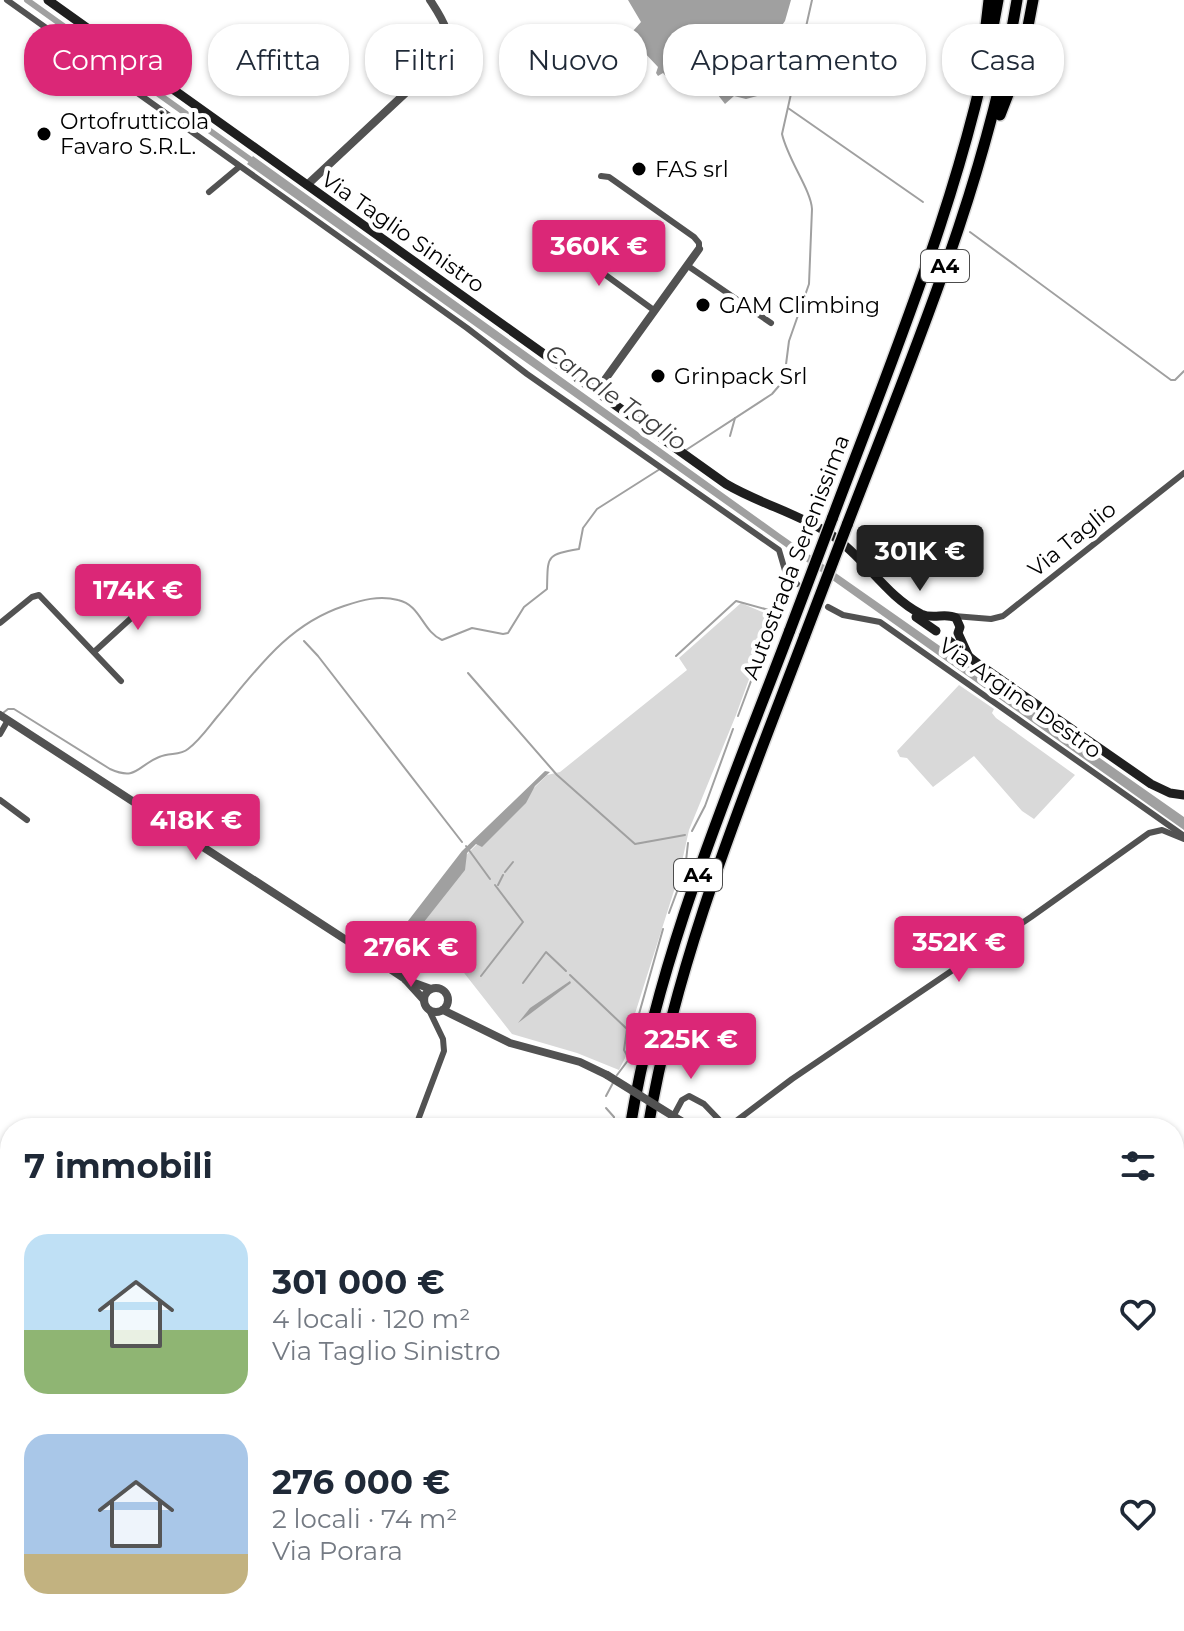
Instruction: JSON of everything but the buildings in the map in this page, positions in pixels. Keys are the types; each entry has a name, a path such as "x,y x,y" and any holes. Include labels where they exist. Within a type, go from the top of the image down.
{"highway":[{"path":"959,167 982,58 989,0"},
{"name":"Autostrada Serenissima","path":"632,1118 645,1050 671,953 701,865 918,290 959,167 975,112 998,0"},
{"name":"Autostrada Serenissima","path":"650,1118 662,1057 691,950 740,806 947,262 995,110 1017,0"},
{"path":"947,262 958,241 1022,58 1033,0"}],"main road":[{"name":"Via Taglio Sinistro","path":"48,0 97,29 307,185 730,486 835,537 907,610 936,631"},
{"name":"Via Taglio Sinistro","path":"892,592 922,615 940,618"},
{"path":"969,657 958,620 953,616 940,618 936,631 969,657 1151,784 1170,793 1184,795"},
{"path":"947,639 953,638 959,630"}],"street":[{"path":"7,0 527,374 779,550 786,574 797,584"},
{"path":"307,185 440,62 447,48 448,33 430,0"},
{"path":"209,192 239,167"},
{"path":"596,392 699,249 694,237 609,177 601,176"},
{"path":"551,240 563,244 655,311"},
{"path":"688,266 771,323"},
{"name":"Via Taglio","path":"953,616 996,618 1012,610 1184,473"},
{"path":"94,652 162,590"},
{"path":"0,623 39,595 121,681"},
{"name":"Via Argine Destro","path":"828,607 843,615 880,622 1184,838"},
{"name":"Via Taglio","path":"959,630 977,616"},
{"path":"0,734 4,717 405,979 445,991 444,1007 435,1026"},
{"path":"0,800 27,820"},
{"path":"740,1118 792,1079 1149,833 1162,830 1184,838"},
{"path":"405,979 424,1000 443,1039 444,1051 419,1118"},
{"path":"424,1000 431,989"},
{"path":"429,1010 444,1007 510,1043 580,1062 676,1118"},
{"path":"672,1118 682,1100 689,1096 698,1099 717,1118"}],"shaded area":[{"path":"628,0 791,0 783,24 663,24 663,73 658,76 658,67 647,55 647,24 639,24 641,22"},
{"path":"719,96 734,96 725,104"},
{"path":"253,156 780,534 1184,817 1184,830 247,164"},
{"path":"741,603 772,616 689,830 679,875 633,1020 626,1056 619,1070 577,1053 512,1034 461,969 387,957 468,853 547,775 560,772 687,670 679,658"},
{"path":"959,685 994,709 992,713 996,718 1075,775 1034,819 1022,811 974,756 933,787 907,758 900,757 897,751"},
{"path":"545,771 550,772 535,786 526,803 482,847 476,844 467,853 465,870 420,927 401,930 462,851"},
{"path":"571,983 518,1023 530,1008"}],"waterway":[{"name":"Canale Taglio","path":"27,0 255,163"},
{"path":"686,450 772,394 784,380 789,341 809,284 812,209 782,134 812,0"},
{"path":"788,108 923,202"},
{"path":"970,232 1171,380 1184,371"},
{"path":"730,436 735,418"},
{"path":"3,713 14,709 110,769 132,773 159,757 188,749 288,638 323,614 344,606 377,598 398,600 412,607 430,631 442,640 472,628 508,633 524,607 547,589 551,559 560,553 579,549 583,528 597,509 660,469"},
{"path":"738,716 776,614 779,590 788,582"},
{"path":"676,656 736,601 776,612"},
{"path":"304,641 462,842"},
{"path":"468,673 557,775 635,844 685,835"},
{"path":"692,831 705,806 733,729"},
{"path":"669,913 685,870 688,843"},
{"path":"466,846 490,879"},
{"path":"505,872 513,862"},
{"path":"498,885 503,875"},
{"path":"481,976 523,922 495,885"},
{"path":"637,1021 663,929"},
{"path":"385,954 402,931"},
{"path":"523,983 546,952 566,971"},
{"path":"570,975 627,1029 624,1050 629,1059 617,1075"},
{"path":"606,1096 614,1081"},
{"path":"606,1108 614,1118"}],"place":[{"name":"Ortofrutticola Favaro S.R.L.","path":"44,134"},
{"name":"FAS srl","path":"639,169"},
{"name":"GAM Climbing","path":"703,305"},
{"name":"Grinpack Srl","path":"658,376"}]}
